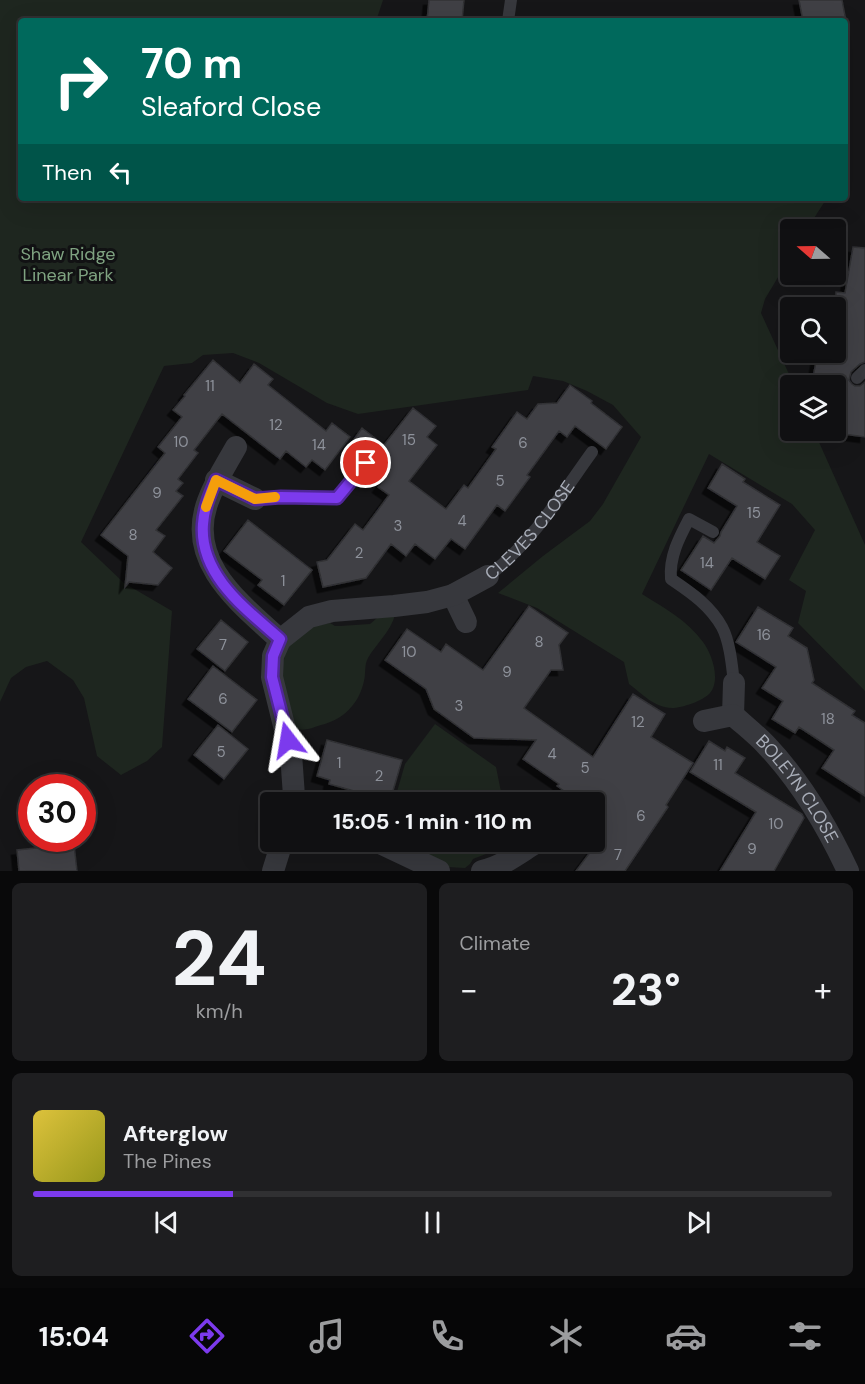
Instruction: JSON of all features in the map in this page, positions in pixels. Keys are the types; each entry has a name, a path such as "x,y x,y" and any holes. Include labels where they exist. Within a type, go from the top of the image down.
{"street":[{"path":"236,447 216,480 207,503 203,525 205,551 213,571 232,595 280,639 273,656 272,677 291,754 294,792"},
{"path":"216,480 255,499"},
{"name":"CLEVES CLOSE","path":"280,639 309,617 332,611 427,602 453,595 488,576"},
{"path":"453,595 466,622"},
{"path":"704,721 733,715 734,683"},
{"name":"BOLEYN CLOSE","path":"733,715 767,745 804,792 822,819 848,871"},
{"path":"273,871 279,852"},
{"path":"399,852 439,871"},
{"path":"482,871 509,860 521,852"}],"lane":[{"path":"508,18 511,0"},
{"name":"CLEVES CLOSE","path":"488,576 501,566 531,534 592,452"},
{"path":"255,499 337,498 366,463"},
{"path":"713,532 689,519 670,566 670,579 697,597 723,629 734,683"}],"green space":[{"name":"Shaw Ridge Linear Park","path":"0,0 383,0 377,18 18,18 18,201 825,201 813,219 780,219 780,274 765,299 761,313 780,354 780,363 784,363 789,375 780,375 780,441 818,441 865,545 865,691 798,623 806,591 789,580 815,530 792,504 709,454 642,594 675,615 697,634 712,660 715,681 710,693 692,704 672,708 660,706 629,684 624,662 537,608 498,593 590,521 603,504 641,437 613,405 563,381 533,376 528,390 358,414 327,403 259,363 233,353 203,355 192,363 164,366 81,542 124,583 172,611 162,747 147,761 121,775 97,756 84,698 73,680 47,661 26,667 11,678 0,702"},
{"path":"395,615 387,632 368,658 362,689 349,710 329,723 301,730 294,728 283,681 283,663 287,647 304,628 330,623 335,626 370,624 377,618"},
{"path":"435,724 496,767 501,792 397,792 405,764"},
{"path":"423,852 491,852 473,859 465,868 448,867 424,856"}],"building":[{"path":"429,0 464,0 462,18 427,18"},
{"path":"799,0 842,0 845,18 802,18"},
{"path":"853,247 865,248 865,362 851,372 849,380 855,386 860,386 865,382 865,437 846,434 846,375 813,375 816,363 846,363 846,297 836,297 836,292 845,293"},
{"path":"213,360 240,383 254,364 273,379 268,385 326,431 332,423 350,437 325,470 312,460 306,467 286,451 280,459 222,414 194,450 198,453 178,479 183,483 176,491 183,496 156,530 165,536 153,552 172,568 158,585 129,582 125,587 128,556 101,535 165,453 158,447 182,417 173,410"},
{"path":"570,385 622,427 606,449 575,426 567,437 559,431 527,475 530,477 505,511 497,505 465,549 451,539 435,559 415,544 406,556 391,544 366,578 323,587 317,562 327,560 355,524 363,530 389,495 378,487 385,478 372,468 374,464 372,457 364,455 359,458 347,449 362,428 384,445 413,408 436,426 427,437 437,445 409,481 446,509 464,485 468,488 496,449 492,447 517,412 527,419 538,404 557,403"},
{"path":"722,464 745,479 743,482 780,505 757,542 780,556 765,579 732,558 711,590 681,570 703,536 714,543 737,506 708,488"},
{"path":"248,520 312,570 284,605 258,585 262,580 224,551"},
{"path":"529,606 568,633 559,645 563,670 551,670 524,708 593,757 633,694 665,714 651,737 693,763 666,805 668,807 625,871 576,871 590,852 605,852 605,792 566,792 557,786 559,784 523,759 536,740 474,738 434,709 426,689 385,660 407,629 441,652 446,644 483,670"},
{"path":"758,607 793,628 788,636 807,648 814,680 812,683 855,711 852,715 865,723 865,796 822,768 834,750 799,727 795,733 772,719 783,701 762,688 776,667 736,642"},
{"path":"221,620 248,642 225,671 197,649"},
{"path":"213,666 257,700 232,732 188,699"},
{"path":"218,725 248,749 224,779 194,755"},
{"path":"327,740 402,760 393,792 358,792 329,784 330,780 317,776"},
{"path":"709,741 725,751 727,747 745,758 735,773 802,814 804,818 774,871 720,871 756,812 690,772"},
{"path":"17,850 18,852 75,852 77,871 19,871"}],"slow traffic":[{"path":"206,507 216,480 255,499 275,497"}],"route":[{"path":"288,740 272,677 273,656 280,639 232,595 213,571 205,551 203,525 207,503 216,480 255,499 337,498 366,463"}]}
